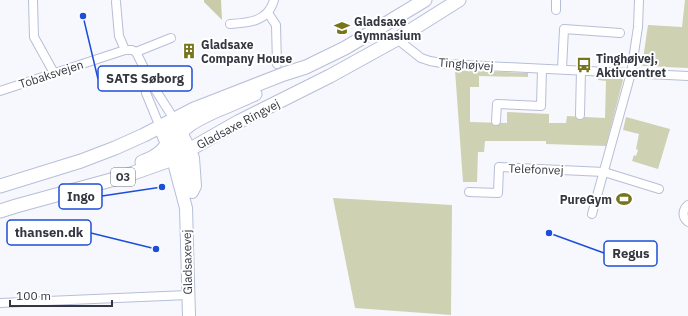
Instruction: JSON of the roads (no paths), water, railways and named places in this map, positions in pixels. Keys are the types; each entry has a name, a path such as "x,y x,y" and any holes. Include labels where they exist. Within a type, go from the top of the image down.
{"main road":[{"name":"Gladsaxe Ringvej","path":"174,143 174,120 194,109 281,69 306,67 345,48 425,0"},
{"name":"Gladsaxe Ringvej","path":"0,211 122,177 174,143 238,122 330,76 397,40 459,0"},
{"path":"174,143 185,129 193,122 260,92 281,69"},
{"name":"Gladsaxe Ringvej","path":"0,186 81,161 144,135 174,143"}],"street":[{"path":"33,0 34,37 54,73"},
{"path":"230,24 258,20 268,12 274,0"},
{"path":"556,0 556,10"},
{"path":"592,214 631,73 638,27 639,0"},
{"path":"116,2 119,36 126,50"},
{"path":"268,12 276,25 281,69"},
{"path":"562,70 564,29 620,33"},
{"path":"171,38 136,52 144,70 174,120"},
{"name":"Tinghøjvej","path":"397,40 421,58 447,64 688,76"},
{"name":"Tobaksvejen","path":"0,91 126,50 136,52"},
{"path":"496,121 497,104 541,106 542,69"},
{"path":"144,70 146,93 174,143"},
{"path":"580,115 581,70"},
{"name":"Gladsaxevej","path":"174,143 186,208 189,316"},
{"name":"Gladsaxevej","path":"174,143 194,163 195,186 186,208"},
{"name":"Telefonvej","path":"469,192 498,193 499,167 604,172 659,189"},
{"path":"688,204 683,214 688,222"},
{"path":"0,303 188,295"}],"place":[{"name":"SATS Søborg","path":"83,16"},
{"name":"Gladsaxe Gymnasium","path":"342,28"},
{"name":"Gladsaxe Company House","path":"189,51"},
{"name":"Tinghøjvej, Aktivcentret","path":"584,65"},
{"name":"Ingo","path":"162,187"},
{"name":"PureGym","path":"624,199"},
{"name":"Regus","path":"549,233"},
{"name":"thansen.dk","path":"156,249"}]}
